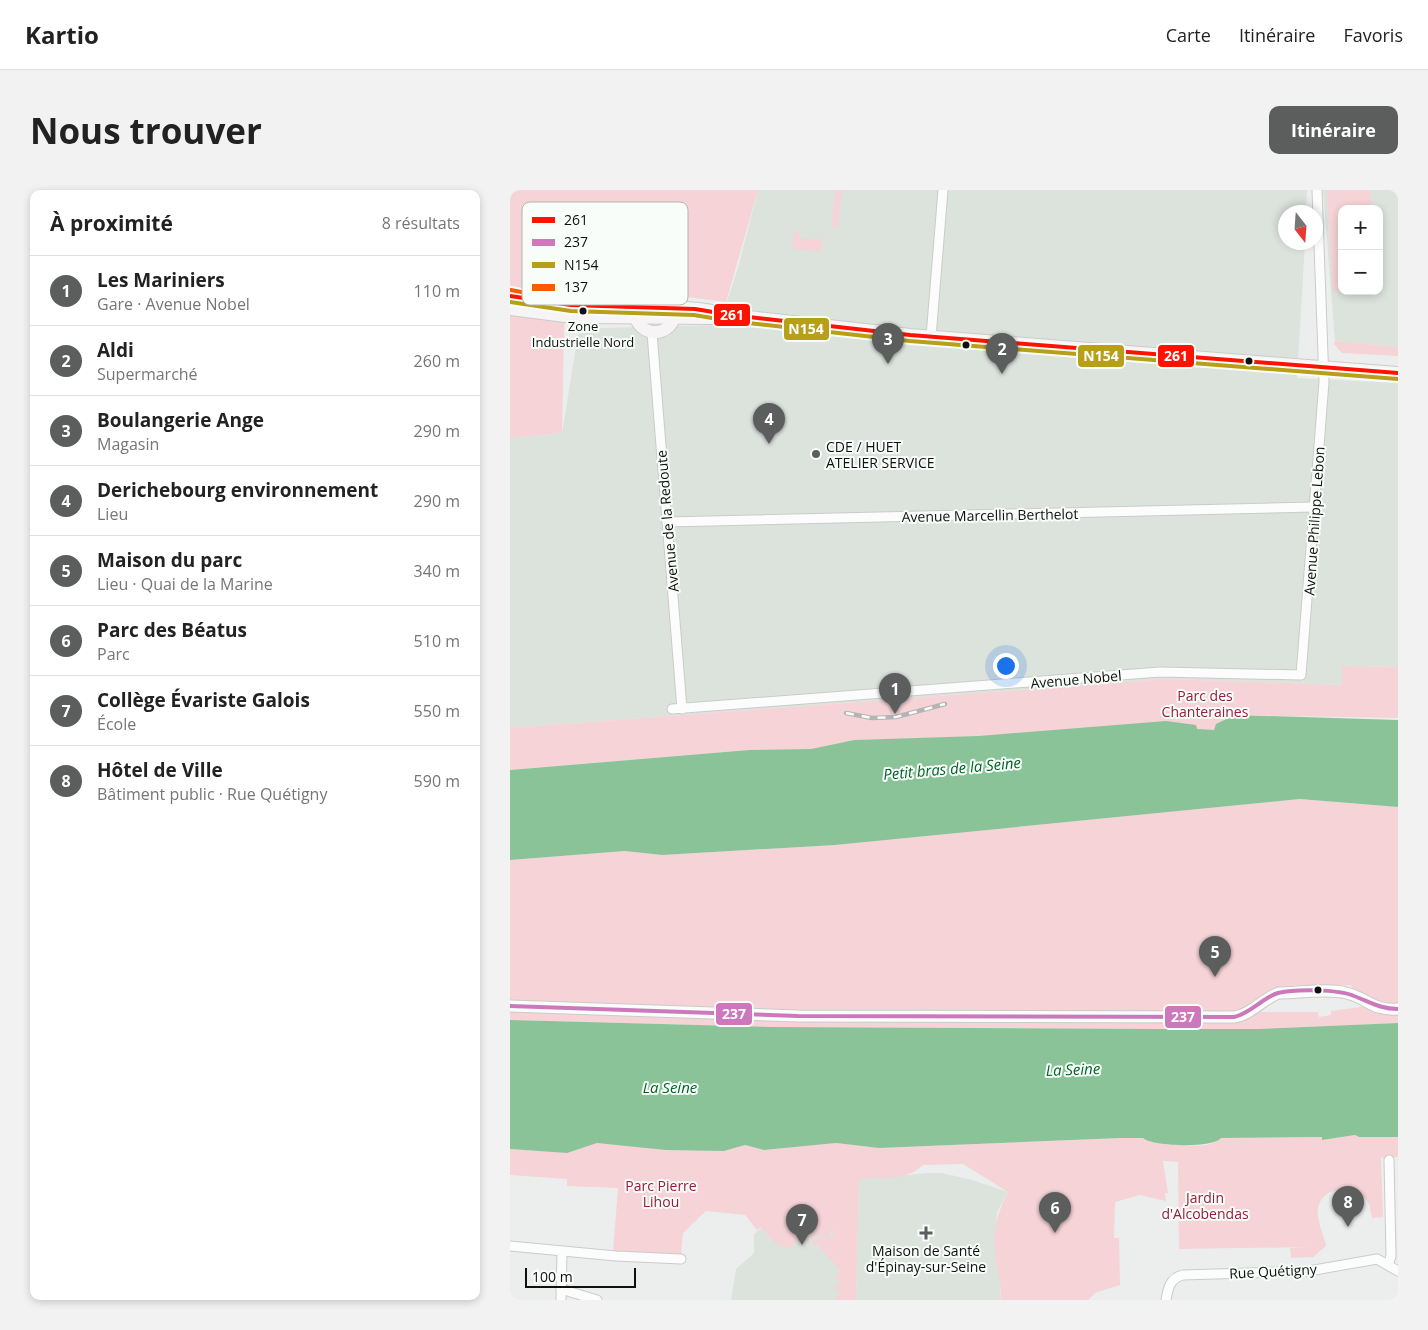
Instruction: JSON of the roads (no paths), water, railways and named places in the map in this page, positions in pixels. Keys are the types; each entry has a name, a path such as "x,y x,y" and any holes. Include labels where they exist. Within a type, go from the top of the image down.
{"main road":[{"path":"562,305 635,312"},
{"path":"637,305 635,312 640,326 652,332 668,327 675,312 672,305"},
{"path":"510,309 550,316 714,310 731,315 931,337 1398,372"}],"street":[{"path":"931,337 943,190"},
{"name":"Avenue Philippe Lebon","path":"1302,675 1324,366 1317,190"},
{"name":"Avenue de la Redoute","path":"652,332 682,709"},
{"name":"Avenue Marcellin Berthelot","path":"667,522 1313,507"},
{"name":"Avenue Nobel","path":"672,709 1160,672 1302,675"},
{"path":"510,1006 798,1016 1234,1017 1244,1015 1279,993 1340,992 1356,996 1381,1010 1398,1009"},
{"path":"1388,1265 1394,1220 1389,1160"},
{"path":"510,1246 562,1252 681,1259"},
{"path":"561,1300 562,1252"},
{"name":"Rue Quétigny","path":"1166,1300 1168,1286 1174,1278 1183,1274 1309,1271 1377,1259 1398,1271"},
{"path":"562,1289 597,1300"}],"water":[{"name":"Petit bras de la Seine","path":"1235,715 1398,720 1398,807 1300,799 835,845 662,855 625,851 510,860 510,770 749,750 811,749 854,740 979,736 1166,721 1196,725 1197,729 1214,730 1216,724"},
{"name":"La Seine","path":"510,1020 773,1027 1156,1029 1258,1029 1398,1023 1398,1137 1359,1137 1355,1135 1322,1140 1322,1137 1221,1138 1206,1144 1194,1145 1157,1143 1143,1138 1120,1138 879,1148 836,1143 764,1150 745,1145 724,1151 666,1150 597,1143 567,1153 510,1149"}],"railway":[{"path":"846,713 872,718 896,717 945,704"}],"place":[{"name":"Zone Industrielle Nord","path":"583,311"},
{"name":"Boulangerie Ange","path":"888,364"},
{"name":"Aldi","path":"1002,374"},
{"name":"Derichebourg environnement","path":"769,444"},
{"name":"CDE / HUET ATELIER SERVICE","path":"816,454"},
{"name":"Les Mariniers","path":"895,714"},
{"name":"Maison du parc","path":"1215,977"},
{"name":"Hôtel de Ville","path":"1348,1227"},
{"name":"Maison de Santé d'Épinay-sur-Seine","path":"926,1233"},
{"name":"Parc des Béatus","path":"1055,1233"},
{"name":"Collège Évariste Galois","path":"802,1245"}],"park label":[{"name":"Parc des Chanteraines","path":"1205,704"},
{"name":"Parc Pierre Lihou","path":"661,1194"},
{"name":"Jardin d'Alcobendas","path":"1205,1206"}]}
